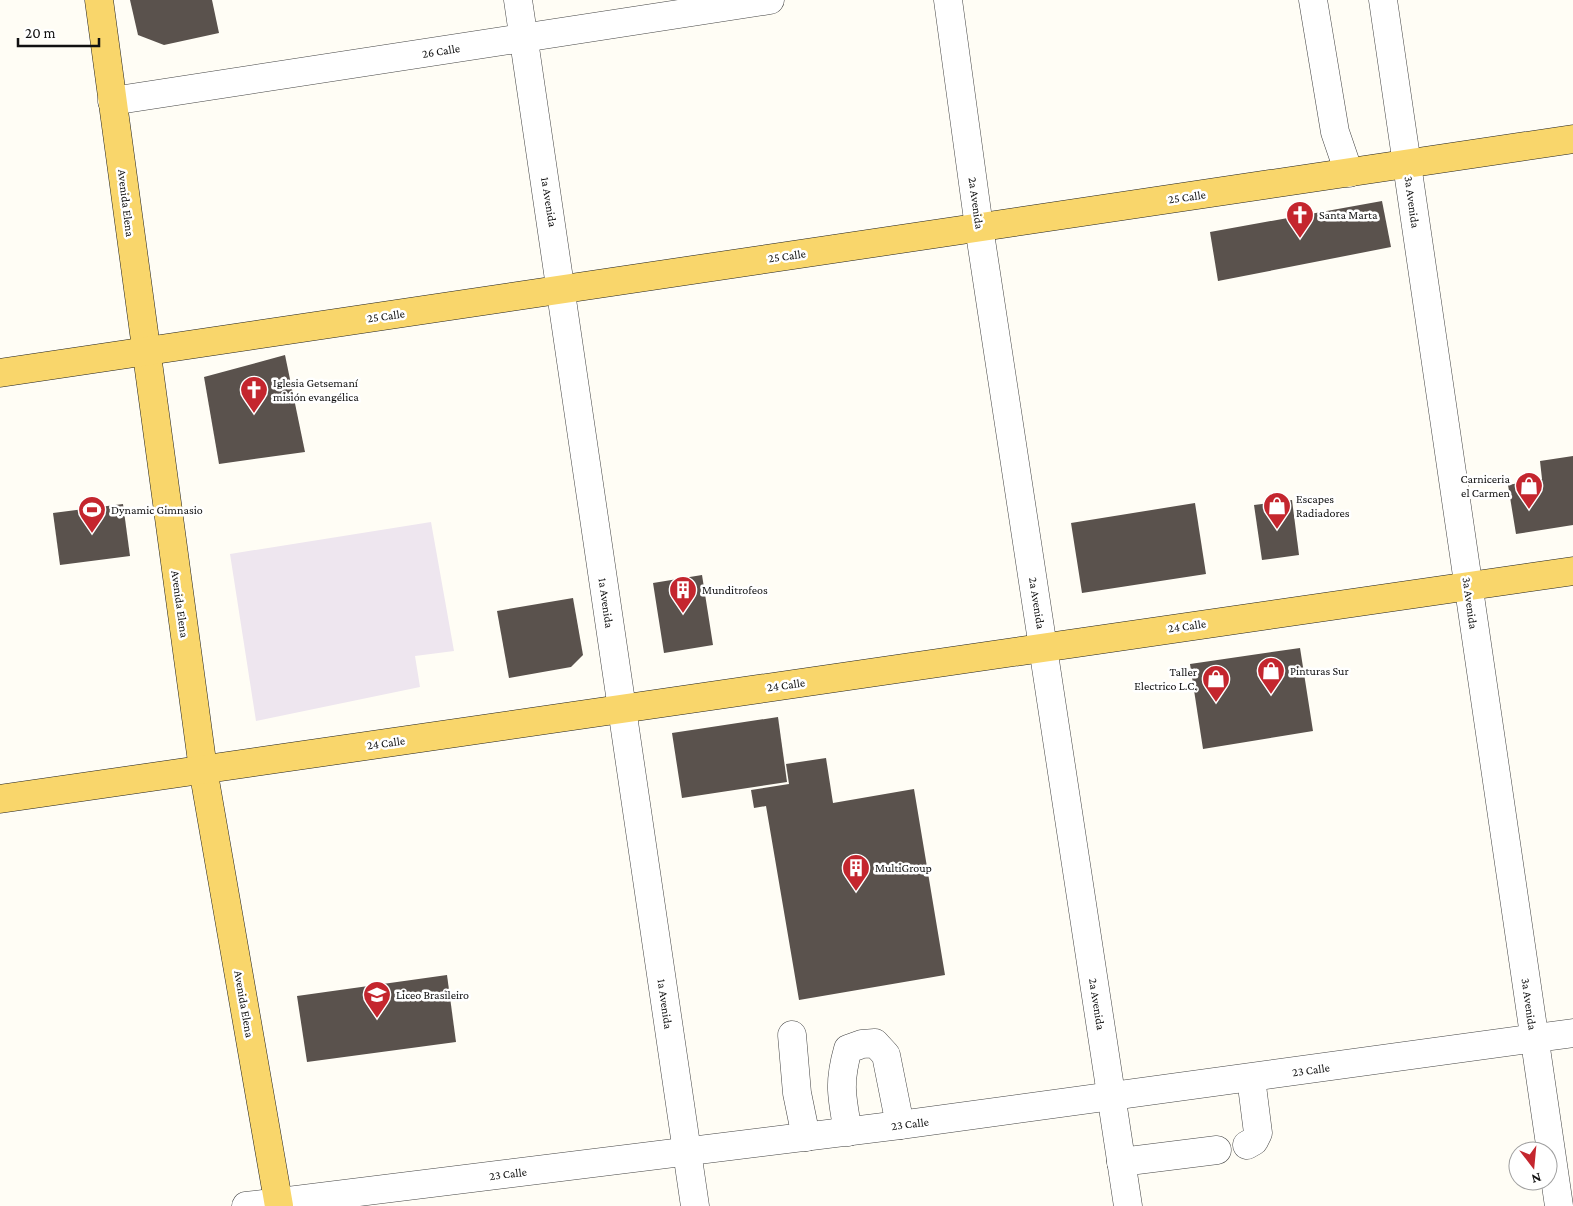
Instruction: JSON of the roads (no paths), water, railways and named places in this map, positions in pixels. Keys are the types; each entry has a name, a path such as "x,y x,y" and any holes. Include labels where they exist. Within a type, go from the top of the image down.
{"main road":[{"name":"Avenida Elena","path":"99,0 203,770 278,1204"},
{"name":"25 Calle","path":"0,373 1573,139"},
{"name":"24 Calle","path":"0,799 1573,571"}],"street":[{"name":"1a Avenida","path":"518,0 695,1206"},
{"name":"26 Calle","path":"112,101 770,0"},
{"name":"2a Avenida","path":"948,0 979,228 1128,1206"},
{"path":"1313,0 1335,132 1349,173"},
{"name":"3a Avenida","path":"1383,0 1559,1206"},
{"name":"23 Calle","path":"246,1206 278,1204 687,1153 1112,1098 1573,1033"},
{"path":"792,1036 797,1093 806,1137"},
{"path":"848,1132 841,1086 841,1072 848,1049 862,1044 875,1043 886,1055 900,1125"},
{"path":"1247,1145 1254,1141 1258,1133 1251,1078"},
{"path":"1121,1162 1217,1150"}],"place":[{"name":"Santa Marta","path":"1300,239"},
{"name":"Iglesia Getsemaní misión evangélica","path":"254,414"},
{"name":"Carniceria el Carmen","path":"1529,510"},
{"name":"Escapes Radiadores","path":"1277,530"},
{"name":"Dynamic Gimnasio","path":"92,534"},
{"name":"Munditrofeos","path":"683,614"},
{"name":"Pinturas Sur","path":"1271,695"},
{"name":"Taller Electrico L.C.","path":"1216,703"},
{"name":"MultiGroup","path":"856,892"},
{"name":"Liceo Brasileiro","path":"377,1019"}]}
